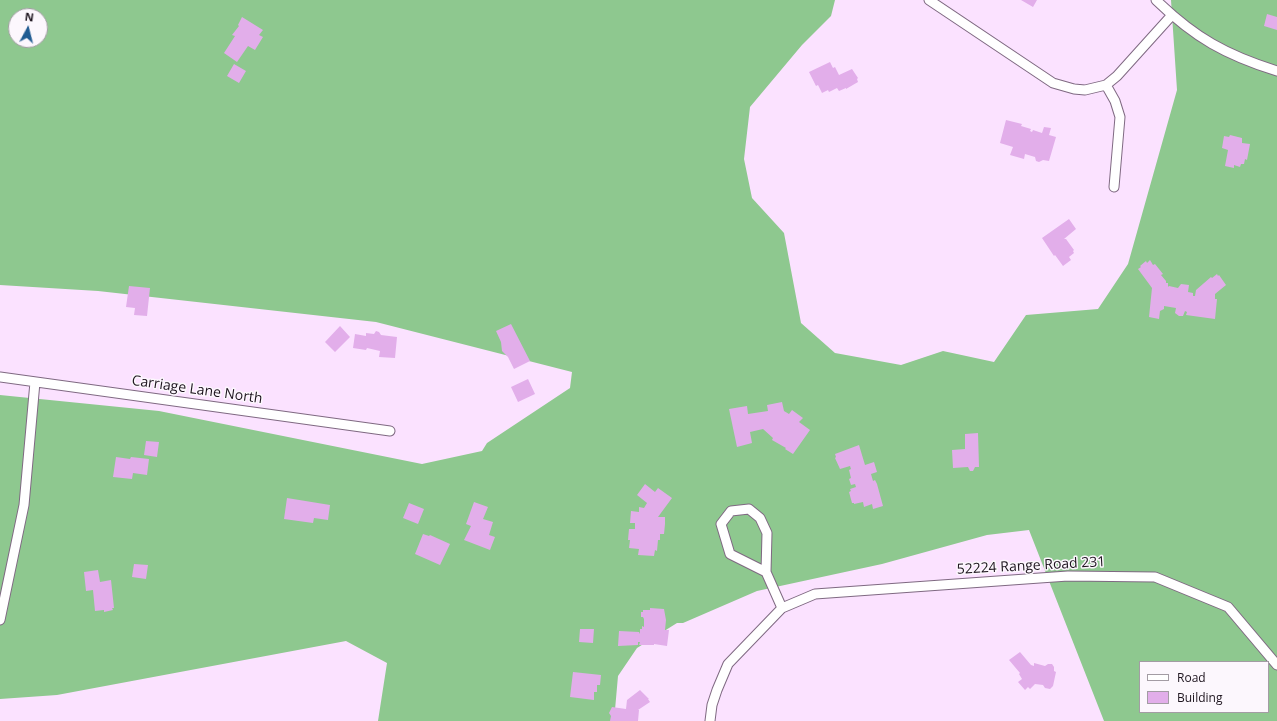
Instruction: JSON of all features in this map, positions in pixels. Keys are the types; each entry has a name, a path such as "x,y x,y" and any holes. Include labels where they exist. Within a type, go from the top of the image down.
{"street":[{"path":"929,0 1053,83 1074,89 1085,90 1106,85 1117,76 1172,15"},
{"path":"1156,0 1193,32 1219,48 1248,62 1277,71"},
{"path":"1106,85 1115,101 1120,117 1114,187"},
{"name":"Carriage Lane North","path":"0,377 390,431"},
{"path":"0,620 24,505 35,382"},
{"path":"766,572 730,554 720,524 731,511 749,509 760,518 767,533 766,572 782,608"},
{"name":"52224 Range Road 231","path":"710,721 712,705 728,664 782,608 815,594 1068,576 1155,577 1228,607 1277,665"}],"green space":[{"path":"0,0 835,0 831,16 802,45 750,107 744,159 752,198 784,233 801,323 835,353 901,365 943,351 994,362 1026,315 1098,309 1128,264 1177,90 1171,0 1277,0 1277,721 1104,721 1029,530 987,535 882,564 757,591 683,623 677,623 637,648 618,676 614,721 378,721 387,663 346,641 57,695 0,699 0,395 159,411 422,464 482,451 487,443 570,388 572,372 376,322 98,291 0,285"}],"building":[{"path":"1021,0 1037,0 1033,7"},
{"path":"1267,14 1277,17 1277,30 1264,26"},
{"path":"242,17 263,30 259,35 263,37 255,50 248,46 237,62 224,53 235,36 232,35 239,26 238,25"},
{"path":"830,62 833,68 835,67 839,75 852,69 858,78 858,82 846,89 839,91 837,88 829,92 828,90 822,93 818,85 816,86 809,72"},
{"path":"234,64 246,71 239,83 227,76"},
{"path":"1006,120 1022,124 1021,126 1031,129 1030,131 1032,132 1033,130 1042,133 1044,127 1051,128 1049,135 1056,137 1049,161 1043,160 1039,162 1036,161 1035,157 1025,154 1024,159 1010,155 1013,147 1000,143"},
{"path":"1230,135 1242,138 1242,143 1250,144 1247,160 1245,159 1244,164 1241,164 1240,167 1234,165 1234,168 1225,166 1228,150 1222,148 1224,136 1229,137"},
{"path":"1069,219 1076,229 1064,239 1066,239 1074,250 1074,253 1069,257 1071,260 1063,266 1042,238"},
{"path":"1150,260 1153,265 1155,264 1163,274 1161,275 1166,283 1168,283 1168,287 1178,288 1181,284 1189,285 1188,292 1193,293 1193,296 1195,296 1196,290 1211,277 1212,278 1217,274 1218,276 1219,275 1226,285 1215,294 1215,299 1217,299 1215,319 1186,315 1187,312 1185,311 1183,316 1179,316 1175,313 1176,308 1164,306 1164,309 1160,311 1159,319 1149,317 1152,288 1138,269 1146,261 1147,263"},
{"path":"129,286 150,288 147,316 134,315 135,308 126,307"},
{"path":"511,324 530,361 514,369 508,357 502,351 501,342 496,331"},
{"path":"340,326 350,337 335,352 325,342"},
{"path":"376,331 381,335 397,337 395,358 379,357 380,351 367,348 366,350 353,348 355,334 366,336 366,333 374,334"},
{"path":"528,379 535,394 518,402 511,387"},
{"path":"782,402 784,411 789,414 792,410 803,418 799,422 810,430 793,454 772,440 773,438 763,429 750,432 752,443 737,447 729,409 747,406 748,414 768,411 767,405"},
{"path":"978,433 979,467 975,467 973,471 970,471 968,467 953,468 952,450 965,449 965,434"},
{"path":"146,441 159,442 157,457 144,455"},
{"path":"859,445 865,465 874,462 877,472 871,474 873,481 875,480 877,484 883,506 873,509 872,504 864,507 863,502 852,503 849,492 851,491 850,489 856,487 855,484 851,485 849,479 851,478 849,470 851,469 850,466 840,469 835,458 835,454"},
{"path":"116,457 149,459 147,475 133,473 132,479 113,477"},
{"path":"645,484 655,492 658,488 672,498 658,517 665,517 664,534 660,534 657,551 655,550 654,556 638,555 639,549 629,548 630,540 628,540 629,529 635,529 635,523 630,523 631,511 639,512 639,507 644,508 647,503 637,495"},
{"path":"287,498 330,505 328,520 314,518 313,523 284,519"},
{"path":"474,502 488,507 483,519 493,522 489,535 495,537 490,550 464,540 471,526 466,524"},
{"path":"409,503 424,509 418,524 403,518"},
{"path":"423,534 430,535 450,544 440,565 415,554"},
{"path":"134,564 148,565 146,579 132,577"},
{"path":"98,570 100,582 111,580 113,610 104,612 104,610 95,611 93,590 86,591 84,572"},
{"path":"650,608 664,609 666,620 665,630 669,630 667,646 654,644 639,645 640,642 638,642 638,645 618,646 619,631 639,632 640,634 640,629 642,629 642,626 644,627 644,619 641,617 641,612 643,612 643,610 650,610"},
{"path":"580,629 594,629 593,643 579,642"},
{"path":"1020,652 1031,665 1034,666 1034,663 1045,666 1052,664 1054,671 1056,672 1053,686 1050,689 1045,688 1043,685 1035,684 1030,689 1028,687 1025,690 1018,682 1022,679 1019,674 1020,673 1009,660"},
{"path":"573,672 601,675 600,685 597,685 597,692 594,692 594,700 570,697"},
{"path":"640,690 650,702 638,710 638,721 610,721 611,716 609,713 612,707 626,709 627,700"}]}
